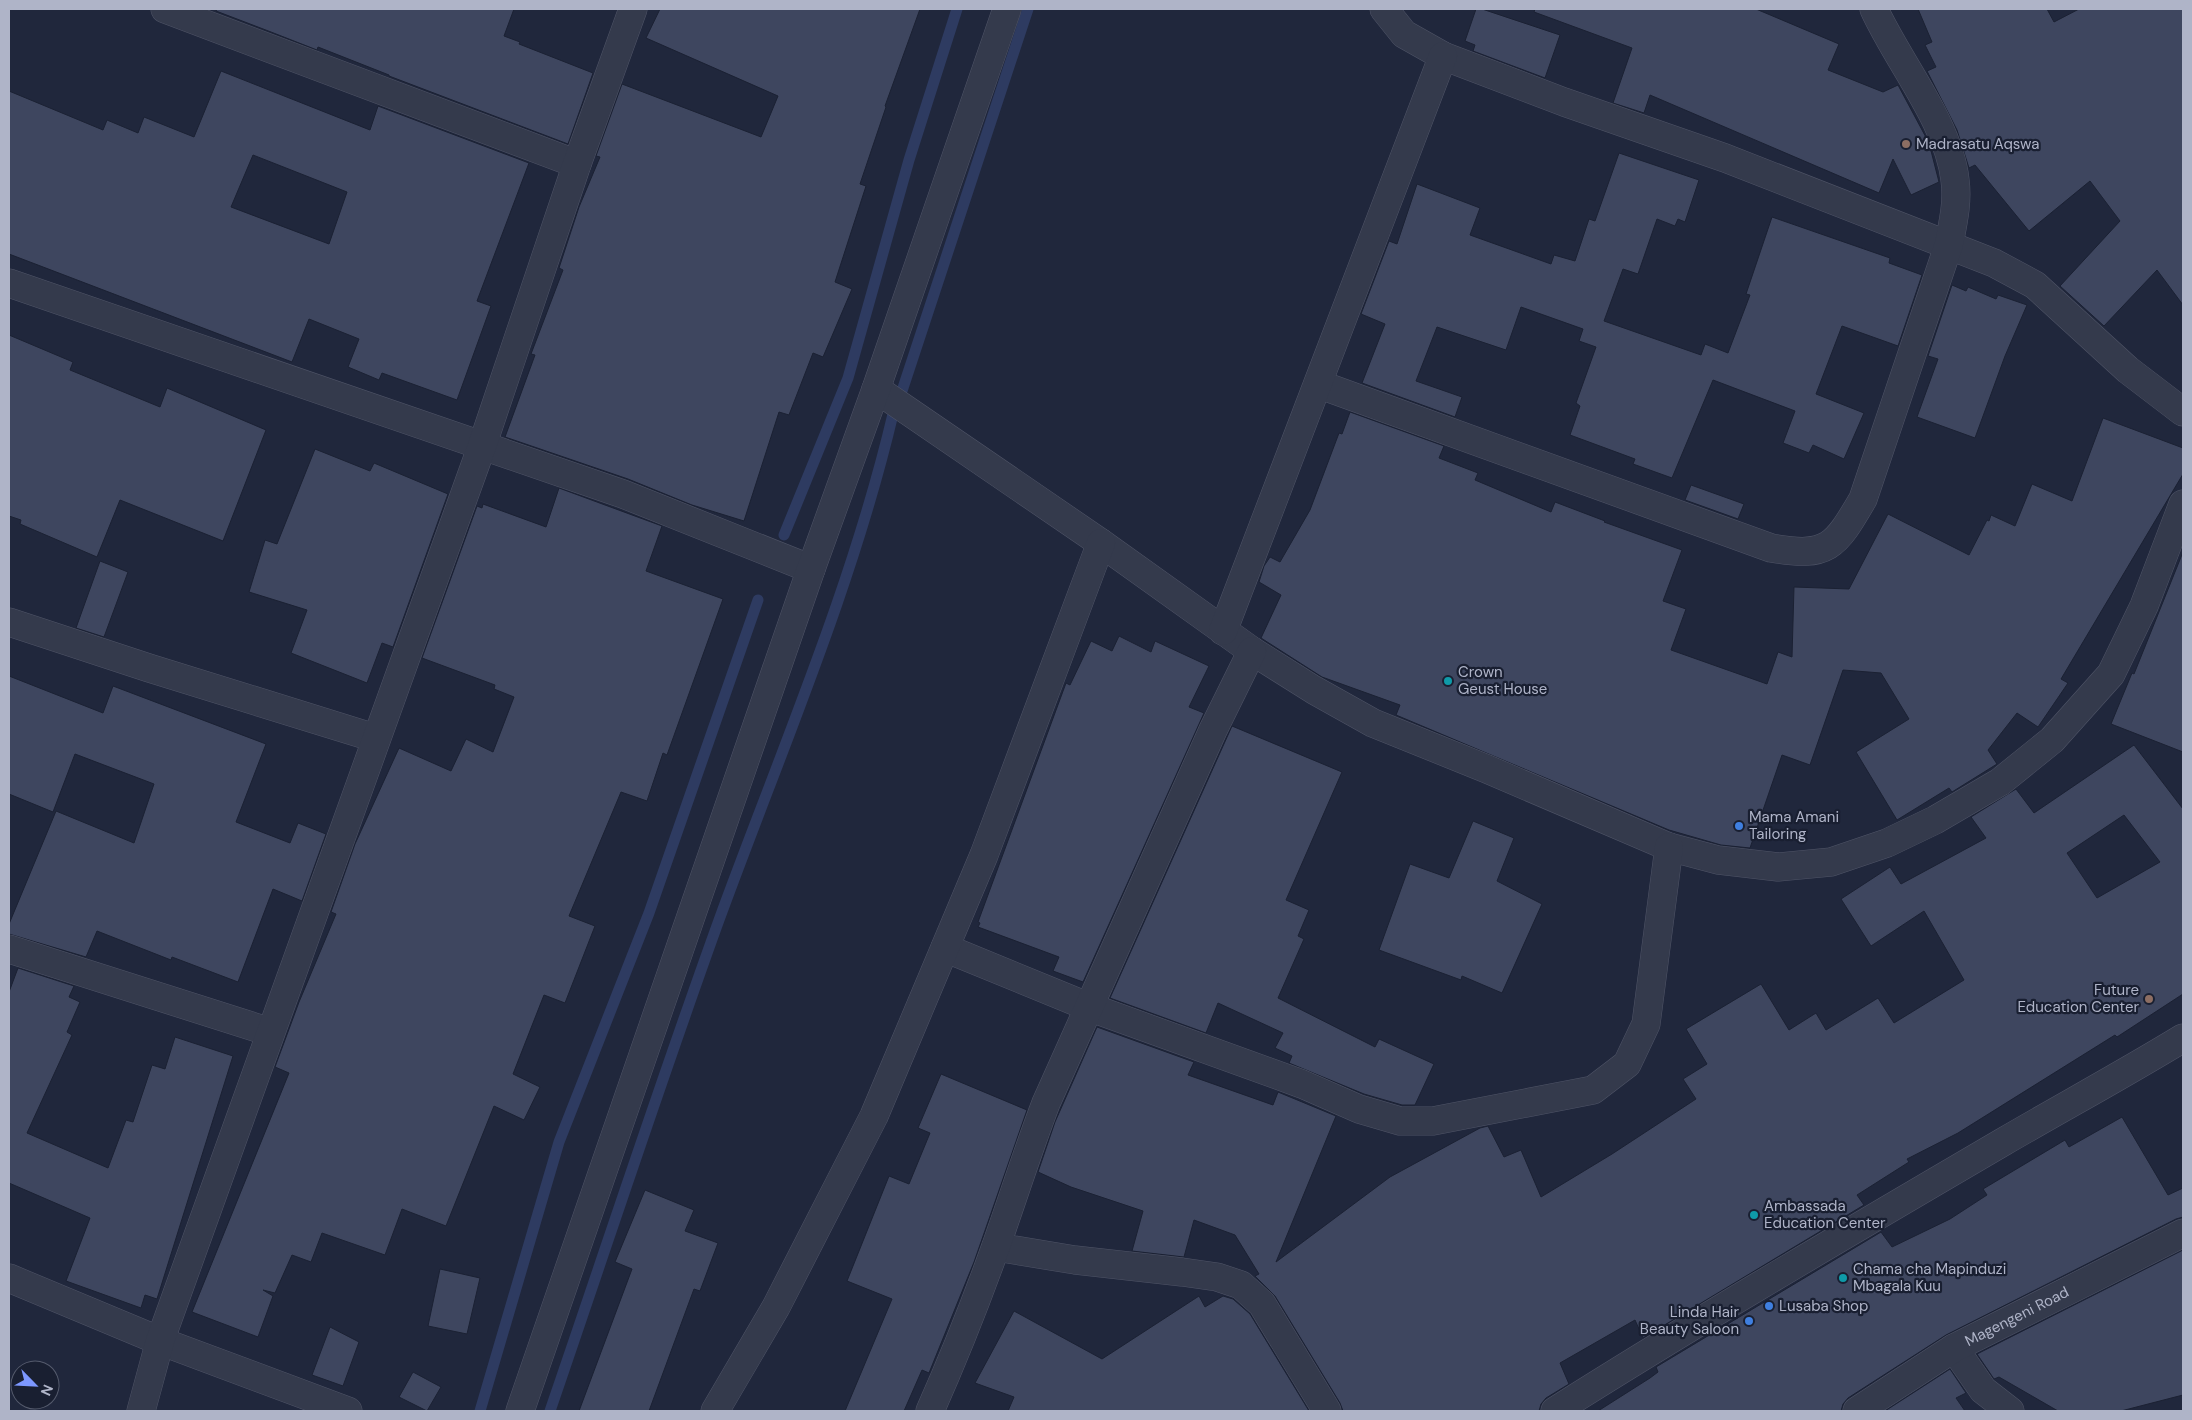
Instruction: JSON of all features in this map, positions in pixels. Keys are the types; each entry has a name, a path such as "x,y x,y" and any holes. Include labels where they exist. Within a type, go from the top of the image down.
{"street":[{"path":"165,9 577,164"},
{"path":"141,1411 160,1341 375,738 482,446 577,164 633,9"},
{"path":"520,1411 1007,9"},
{"path":"1384,9 1404,34 1443,56 1564,102 1725,158 1994,263 2035,285 2128,370 2183,412"},
{"path":"1318,384 1771,548 1797,552 1818,551 1831,544 1846,528 1863,499 1949,244 1956,209 1956,181 1950,150 1874,9"},
{"path":"1223,631 1443,56"},
{"path":"9,283 623,494 811,569"},
{"path":"876,389 1101,542 1252,651 1314,690 1373,723 1487,769 1669,847 1718,860 1778,867 1831,862 1887,843 1935,820 2000,782 2052,740 2110,674 2144,606 2183,504"},
{"path":"715,1411 776,1307 874,1116 984,855 1101,542"},
{"path":"9,622 149,668 375,738"},
{"path":"930,1411 955,1354 996,1246 1023,1163 1046,1102 1213,730 1252,651"},
{"path":"945,948 1089,1007 1302,1084 1359,1109 1400,1122 1433,1121 1593,1090 1627,1064 1646,1024 1669,847"},
{"path":"9,949 270,1032"},
{"path":"1555,1411 1755,1288 2183,1038"},
{"name":"Magengeni Road","path":"1857,1411 1954,1348 2183,1233"},
{"path":"996,1246 1075,1260 1217,1277 1241,1285 1262,1304 1326,1411"},
{"path":"9,1278 160,1341 348,1411"},
{"path":"1954,1348 1983,1390 2010,1411"}],"building":[{"path":"217,9 514,9 504,36 520,42 519,44 593,73 568,144 318,47 317,50 216,11"},
{"path":"660,9 920,9 885,106 860,184 866,186 835,282 852,289 823,357 813,353 789,415 779,412 744,521 692,505 628,479 505,437 535,355 531,354 563,270 559,268 579,207 600,157 596,156 622,84 761,137 778,96 646,38"},
{"path":"1476,9 1482,9 1560,35 1545,78 1473,51 1475,45 1465,41"},
{"path":"1535,9 1756,9 1839,44 1828,70 1883,92 1898,85 1929,143 1939,182 1911,195 1893,159 1879,193 1650,95 1644,113 1613,103 1632,48 1534,12"},
{"path":"1918,9 2047,9 2054,22 2079,9 2183,9 2183,305 2157,270 2104,326 2060,286 2120,221 2090,181 2029,231 1975,165 1969,168 1957,130 1927,71 1936,67 1925,45 1932,42"},
{"path":"221,71 370,130 378,106 529,163 477,301 491,306 457,400 382,373 379,380 348,367 359,339 309,319 292,362 9,254 9,91 103,130 107,120 138,133 144,117 194,137","holes":["253,155 347,192 329,244 231,207"]},
{"path":"1619,153 1699,180 1685,222 1678,219 1675,226 1657,219 1638,274 1623,269 1604,321 1701,355 1705,344 1728,353 1750,295 1746,294 1772,217 1890,258 1889,263 1922,275 1898,346 1842,326 1816,394 1864,413 1844,459 1813,445 1809,453 1783,443 1795,411 1713,380 1672,478 1633,464 1635,459 1570,435 1580,406 1576,403 1596,347 1579,341 1583,329 1521,307 1506,350 1437,327 1416,381 1462,397 1455,417 1362,383 1385,324 1361,314 1389,241 1397,244 1417,184 1480,208 1470,235 1551,264 1554,255 1575,261 1589,219 1595,221"},
{"path":"1952,285 1966,291 1968,287 1996,299 1998,295 2027,305 2005,356 1975,438 1917,417 1938,359 1928,356"},
{"path":"9,335 73,362 70,370 160,407 167,388 266,430 223,541 120,500 97,557 20,524 21,520 9,516"},
{"path":"1350,412 1444,446 1439,458 1478,473 1475,480 1551,512 1555,502 1682,550 1663,601 1686,609 1671,650 1767,684 1778,652 1792,657 1794,587 1849,589 1888,514 1969,555 1991,515 2015,526 2032,484 2072,501 2103,418 2183,448 2183,474 2061,679 2068,683 2038,727 2017,713 1988,750 1997,764 1952,792 1949,788 1897,820 1856,752 1909,719 1881,673 1843,670 1810,765 1782,755 1750,848 1721,845 1669,830 1396,715 1400,705 1322,677 1261,638 1281,595 1259,582 1264,566 1270,557 1280,562 1310,510 1339,433 1342,434"},
{"path":"315,449 370,471 374,463 448,494 393,647 382,643 367,683 291,653 307,610 249,592 265,540 277,544"},
{"path":"1691,485 1744,504 1738,519 1685,500"},
{"path":"559,488 662,526 646,571 723,599 667,755 663,753 647,801 621,792 569,916 595,926 565,1003 544,995 513,1074 540,1087 524,1120 494,1106 446,1226 402,1209 385,1255 322,1233 311,1262 292,1255 275,1293 263,1290 273,1296 258,1337 192,1312 289,1073 275,1067 299,1002 336,914 331,912 355,844 399,748 451,771 466,739 493,752 514,697 494,689 495,685 422,658 477,506 482,508 483,504 546,527"},
{"path":"2183,552 2183,752 2111,724 2132,673 2134,674"},
{"path":"100,561 128,572 104,637 76,628"},
{"path":"1119,636 1151,652 1155,641 1209,666 1189,707 1204,713 1083,982 1053,971 1059,957 978,927 980,923 978,922 1066,683 1070,685 1091,641 1112,651"},
{"path":"9,676 103,713 113,686 266,744 236,822 290,843 298,823 326,834 302,901 273,889 238,982 172,957 171,960 97,931 86,957 9,934 9,924 56,811 134,843 154,784 75,754 53,812 9,794"},
{"path":"1232,726 1342,772 1286,900 1309,910 1298,936 1304,939 1278,998 1375,1047 1379,1039 1434,1064 1415,1105 1402,1105 1364,1094 1289,1063 1292,1056 1275,1048 1283,1033 1218,1003 1206,1033 1110,998"},
{"path":"2134,745 2183,809 2183,994 2117,1037 2115,1035 1958,1133 1907,1159 1909,1162 1857,1195 1864,1205 1643,1338 1635,1320 1560,1363 1569,1384 1546,1398 1541,1404 1539,1411 1343,1411 1275,1296 1255,1276 1259,1274 1235,1235 1194,1220 1184,1257 1132,1251 1143,1211 1071,1187 1038,1172 1055,1122 1097,1027 1194,1062 1188,1075 1273,1105 1278,1092 1336,1116 1276,1262 1390,1177 1480,1128 1488,1126 1504,1157 1521,1150 1541,1197 1612,1154 1696,1099 1683,1079 1707,1064 1686,1029 1761,984 1789,1030 1816,1013 1826,1030 1878,998 1894,1023 1964,980 1924,911 1871,946 1841,899 1890,867 1901,884 1986,838 1971,817 2016,789 2034,813","holes":["2124,815 2160,862 2097,898 2067,853"]},
{"path":"1473,821 1514,838 1497,881 1542,904 1502,993 1462,976 1461,980 1379,950 1410,864 1449,878"},
{"path":"18,968 74,986 69,997 80,1002 67,1032 72,1035 27,1133 108,1168 126,1120 133,1122 152,1065 165,1069 175,1037 233,1056 157,1299 145,1295 141,1308 66,1281 90,1218 9,1183 9,992"},
{"path":"941,1074 1027,1110 974,1262 929,1373 922,1370 904,1411 845,1411 892,1299 847,1281 889,1176 909,1184 930,1133 918,1128"},
{"path":"2122,1117 2168,1195 2183,1188 2183,1217 1946,1335 1848,1398 1843,1404 1841,1411 1598,1411 1658,1372 1656,1367 1881,1232 1892,1247 1950,1219 1987,1195 1983,1189 2065,1140 2069,1147"},
{"path":"645,1190 694,1210 685,1231 718,1243 700,1291 694,1289 649,1411 579,1411 632,1269 615,1262"},
{"path":"2183,1250 2183,1395 2121,1411 2058,1411 1999,1377 1994,1379 1977,1354"},
{"path":"440,1269 480,1278 467,1334 428,1326"},
{"path":"1199,1296 1205,1307 1223,1296 1233,1299 1250,1314 1309,1411 1008,1411 1014,1397 975,1383 1014,1311 1102,1359"},
{"path":"330,1327 359,1342 343,1386 312,1375"},
{"path":"1950,1369 1966,1393 1956,1398 1965,1411 1885,1411"},
{"path":"413,1372 441,1387 427,1411 399,1397"}],"waterway":[{"path":"784,535 848,378 909,160 957,9"},
{"path":"901,394 1028,9"},
{"path":"550,1411 697,981 836,607 876,479 893,414"},
{"path":"480,1411 559,1142 649,913 758,600"}],"place":[{"name":"Madrasatu Aqswa","path":"1906,144"},
{"name":"Crown Geust House","path":"1448,681"},
{"name":"Mama Amani Tailoring","path":"1739,826"},
{"name":"Future Education Center","path":"2149,999"},
{"name":"Ambassada Education Center","path":"1754,1215"},
{"name":"Chama cha Mapinduzi Mbagala Kuu","path":"1843,1278"},
{"name":"Lusaba Shop","path":"1769,1306"},
{"name":"Linda Hair Beauty Saloon","path":"1749,1321"}]}
